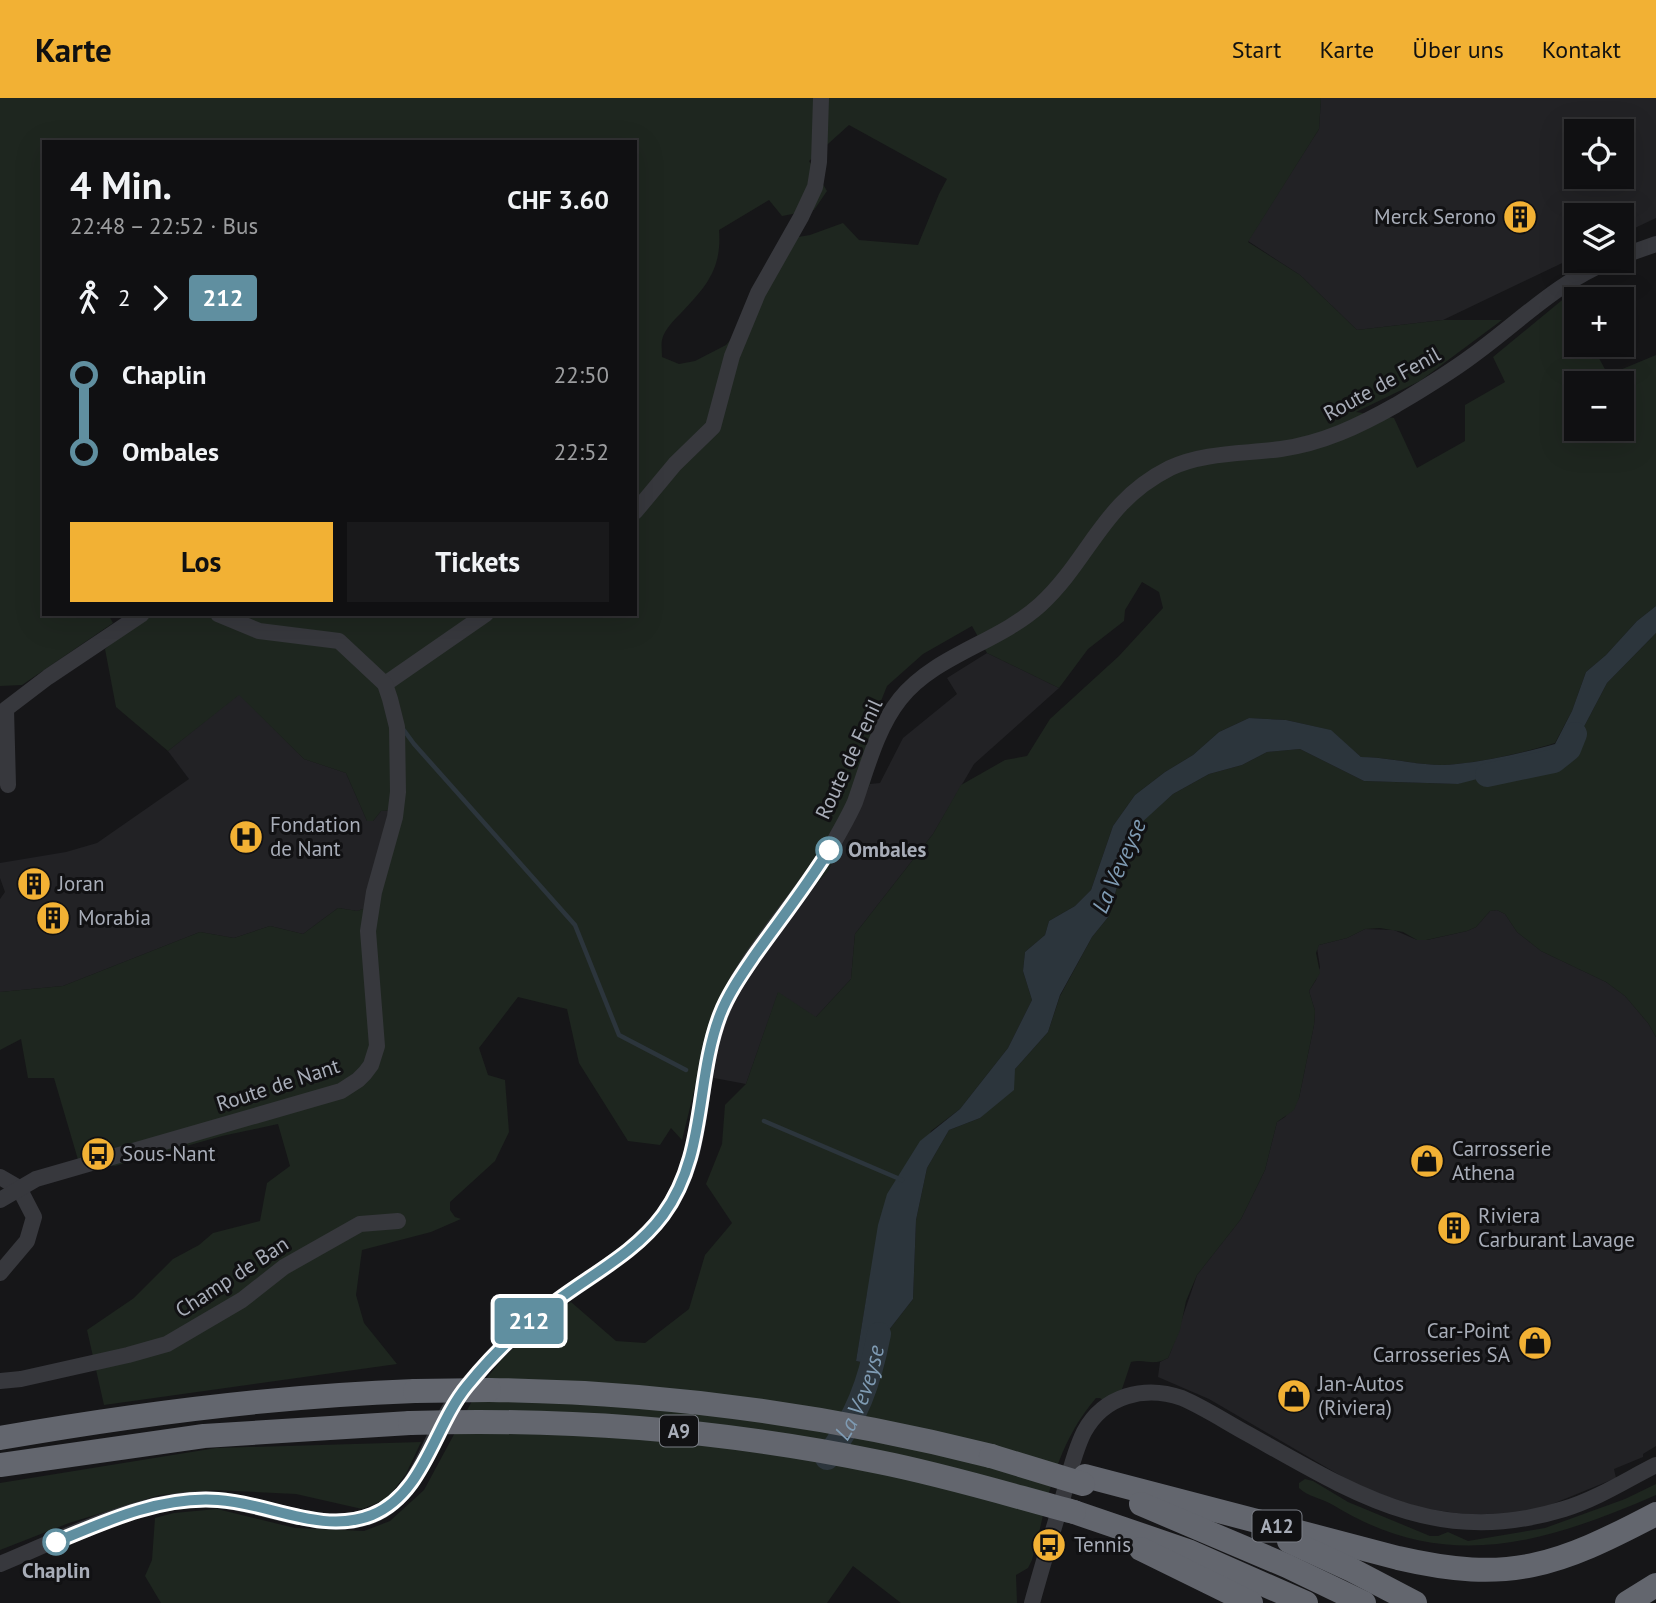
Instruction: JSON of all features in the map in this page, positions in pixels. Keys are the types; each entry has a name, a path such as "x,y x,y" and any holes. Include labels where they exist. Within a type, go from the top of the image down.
{"highway":[{"name":"A9","path":"0,1438 214,1406 344,1394 562,1391 727,1405 855,1424 1084,1480 1209,1531 1364,1603"},
{"name":"A9","path":"0,1465 204,1436 410,1423 544,1422 683,1431 808,1448 945,1477 1188,1550 1306,1603"},
{"name":"A12","path":"1084,1480 1398,1558 1471,1571 1513,1569 1554,1560 1598,1544 1656,1514"},
{"path":"1084,1480 1222,1516 1271,1533 1352,1570 1415,1603"},
{"path":"1073,1517 1251,1603"},
{"path":"1627,1603 1656,1585"}],"street":[{"path":"637,510 676,464 713,427 732,356 758,293 815,187 819,162 821,98"},
{"path":"1634,252 1656,244"},
{"name":"Route de Fenil","path":"0,1564 109,1520 179,1501 198,1499 240,1502 310,1519 340,1521 367,1517 393,1503 416,1475 448,1412 465,1388 517,1330 625,1254 649,1234 665,1212 684,1182 692,1157 710,1045 721,1013 737,982 831,846 854,805 873,749 888,720 898,702 916,682 1017,623 1041,604 1129,494 1168,469 1193,459 1283,449 1321,441 1350,429 1398,404 1470,358 1559,287 1586,273"},
{"path":"8,785 6,709 48,677 139,616"},
{"path":"223,616 259,631 339,641 388,691 483,616"},
{"name":"Route de Nant","path":"0,1200 36,1178 341,1091 365,1073 375,1056 378,1036 369,951 370,912 395,817 398,792 397,727 388,691"},
{"path":"0,1177 19,1188 34,1217 27,1241 0,1273"},
{"name":"Champ de Ban","path":"0,1381 21,1379 128,1355 167,1343 242,1300 284,1267 360,1224 398,1221"},
{"path":"1032,1603 1082,1436 1093,1419 1107,1406 1131,1394 1160,1392 1182,1398 1364,1496 1400,1510 1447,1520 1500,1521 1565,1508 1598,1495 1656,1465"}],"shaded area":[{"path":"0,98 1321,98 1319,129 1248,242 1300,275 1357,330 1443,320 1502,320 1420,381 1356,412 1394,418 1417,468 1465,441 1465,405 1505,382 1493,357 1564,298 1564,357 1598,357 1606,371 1564,371 1564,441 1634,441 1634,371 1618,371 1656,355 1656,606 1637,621 1606,655 1586,672 1572,711 1555,743 1484,760 1432,765 1361,757 1330,730 1286,720 1249,718 1219,732 1193,755 1135,795 1113,826 1091,890 1075,906 1049,921 1045,935 1025,952 1023,971 1032,1000 1008,1048 960,1109 931,1131 867,1294 856,1361 880,1366 885,1335 913,1299 916,1220 927,1168 949,1130 980,1118 1015,1069 1048,1032 1060,996 1092,937 1109,916 1123,865 1139,824 1173,794 1209,774 1242,765 1267,752 1300,749 1364,781 1458,784 1577,740 1607,683 1656,633 1656,1037 1625,996 1606,982 1541,951 1517,932 1505,914 1497,910 1490,911 1476,927 1467,931 1426,940 1417,940 1403,932 1380,928 1365,929 1347,938 1319,945 1316,953 1320,973 1309,991 1315,1011 1314,1025 1299,1098 1294,1110 1277,1122 1265,1170 1241,1219 1197,1275 1168,1358 1158,1362 1131,1362 1121,1392 1111,1406 1096,1398 1071,1436 1054,1475 1032,1560 1028,1568 1016,1575 1017,1603 901,1603 853,1566 827,1603 161,1603 145,1576 152,1560 155,1518 174,1513 217,1509 295,1528 364,1531 390,1521 424,1490 479,1388 502,1359 537,1326 571,1302 616,1341 645,1343 689,1309 705,1255 732,1223 706,1184 722,1144 725,1105 746,1084 778,992 816,1017 851,979 855,934 933,834 961,785 1005,760 1027,756 1050,719 1119,656 1163,608 1159,592 1142,582 1125,610 1124,621 1088,649 1059,688 987,653 972,626 923,654 887,686 881,701 870,784 828,871 737,972 698,1075 682,1140 671,1128 660,1145 628,1141 579,1063 567,1009 518,997 479,1048 488,1075 505,1080 509,1132 495,1161 450,1202 450,1210 455,1217 461,1219 431,1232 362,1250 356,1295 364,1323 397,1364 104,1405 87,1330 134,1298 173,1259 199,1245 213,1233 260,1221 267,1183 290,1166 278,1124 222,1136 115,1166 79,1163 54,1078 28,1078 21,1039 0,1050 0,992 63,986 200,932 234,938 270,926 303,934 338,908 357,911 366,908 393,810 381,811 373,821 367,821 346,773 304,759 239,695 168,751 116,707 105,649 145,616 637,616 637,140 42,140 42,616 109,616 113,623 22,685 0,686","holes":["849,125 947,179 918,245 859,240 843,223 810,235 792,238 738,331 726,345 695,361 679,364 662,357 665,333 711,276 718,255 719,230 769,200 782,216 814,210 827,191 809,161"]},
{"path":"1321,98 1656,98 1656,218 1634,228 1634,203 1564,203 1564,262 1443,320 1357,330 1300,275 1248,241 1319,129"},
{"path":"987,653 1059,688 974,764 933,834 855,934 851,979 815,1018 778,993 746,1084 698,1075 737,972 828,871 870,784 880,783 903,738 957,694 947,678"},
{"name":"Fondation de Nant","path":"239,694 304,759 346,773 367,821 373,821 381,811 394,810 366,908 357,911 338,908 303,934 270,926 234,938 200,932 63,986 0,992 0,899 5,892 0,878 0,863 66,852 97,843 189,779 168,751"},
{"path":"1497,910 1505,914 1517,932 1541,951 1606,982 1625,996 1656,1037 1656,1446 1643,1454 1643,1457 1614,1469 1616,1478 1545,1507 1522,1512 1470,1515 1421,1508 1360,1487 1209,1399 1158,1377 1160,1362 1168,1358 1171,1351 1197,1275 1241,1219 1265,1170 1277,1122 1285,1117 1299,1098 1314,1025 1315,1011 1309,991 1320,967 1317,948 1319,945 1347,938 1365,929 1394,930 1417,940 1427,940 1467,931 1476,927 1490,911"},
{"path":"421,1442 406,1474 387,1499 362,1509 296,1494 214,1490 160,1495 69,1523 0,1550 0,1483 216,1448"},
{"path":"1305,1479 1348,1502 1430,1536 1448,1532 1468,1541 1545,1528 1625,1499 1656,1484 1656,1495 1574,1527 1534,1538 1494,1544 1455,1545 1415,1539 1374,1526 1303,1491 1299,1488 1299,1483"}],"water":[{"path":"1656,606 1656,633 1607,683 1577,740 1562,757 1458,784 1364,781 1300,749 1267,752 1242,765 1209,774 1173,794 1139,825 1123,865 1109,916 1092,937 1060,995 1048,1032 1015,1069 1014,1090 980,1118 949,1130 927,1168 916,1220 913,1299 885,1335 880,1366 856,1361 878,1225 887,1194 920,1141 960,1109 1008,1048 1032,1000 1023,971 1025,952 1045,935 1049,921 1075,906 1091,890 1113,826 1135,795 1193,755 1219,732 1249,718 1286,720 1331,730 1361,757 1432,765 1484,760 1555,744 1572,711 1586,672 1606,655 1637,621"}],"waterway":[{"path":"403,729 575,925 619,1035 686,1070"},
{"name":"La Veveyse","path":"1487,775 1554,761 1569,749 1575,734"},
{"path":"764,1121 902,1180"},
{"name":"La Veveyse","path":"827,1458 860,1399 871,1369 879,1334"}],"bus line":[{"name":"212","path":"56,1542 109,1520 179,1501 198,1499 240,1502 322,1521 367,1517 393,1503 416,1475 448,1412 465,1388 517,1330 625,1254 649,1234 665,1212 684,1182 692,1157 710,1045 721,1013 737,982 829,850"}],"place":[{"name":"Merck Serono","path":"1520,217"},
{"name":"Fondation de Nant","path":"246,837"},
{"name":"Ombales","path":"829,850"},
{"name":"Joran","path":"34,884"},
{"name":"Morabia","path":"53,918"},
{"name":"Sous-Nant","path":"98,1154"},
{"name":"Carrosserie Athena","path":"1427,1161"},
{"name":"Riviera Carburant Lavage","path":"1454,1228"},
{"name":"Car-Point Carrosseries SA","path":"1535,1343"},
{"name":"Jan-Autos (Riviera)","path":"1294,1396"},
{"name":"Chaplin","path":"56,1542"},
{"name":"Tennis","path":"1049,1545"}]}
